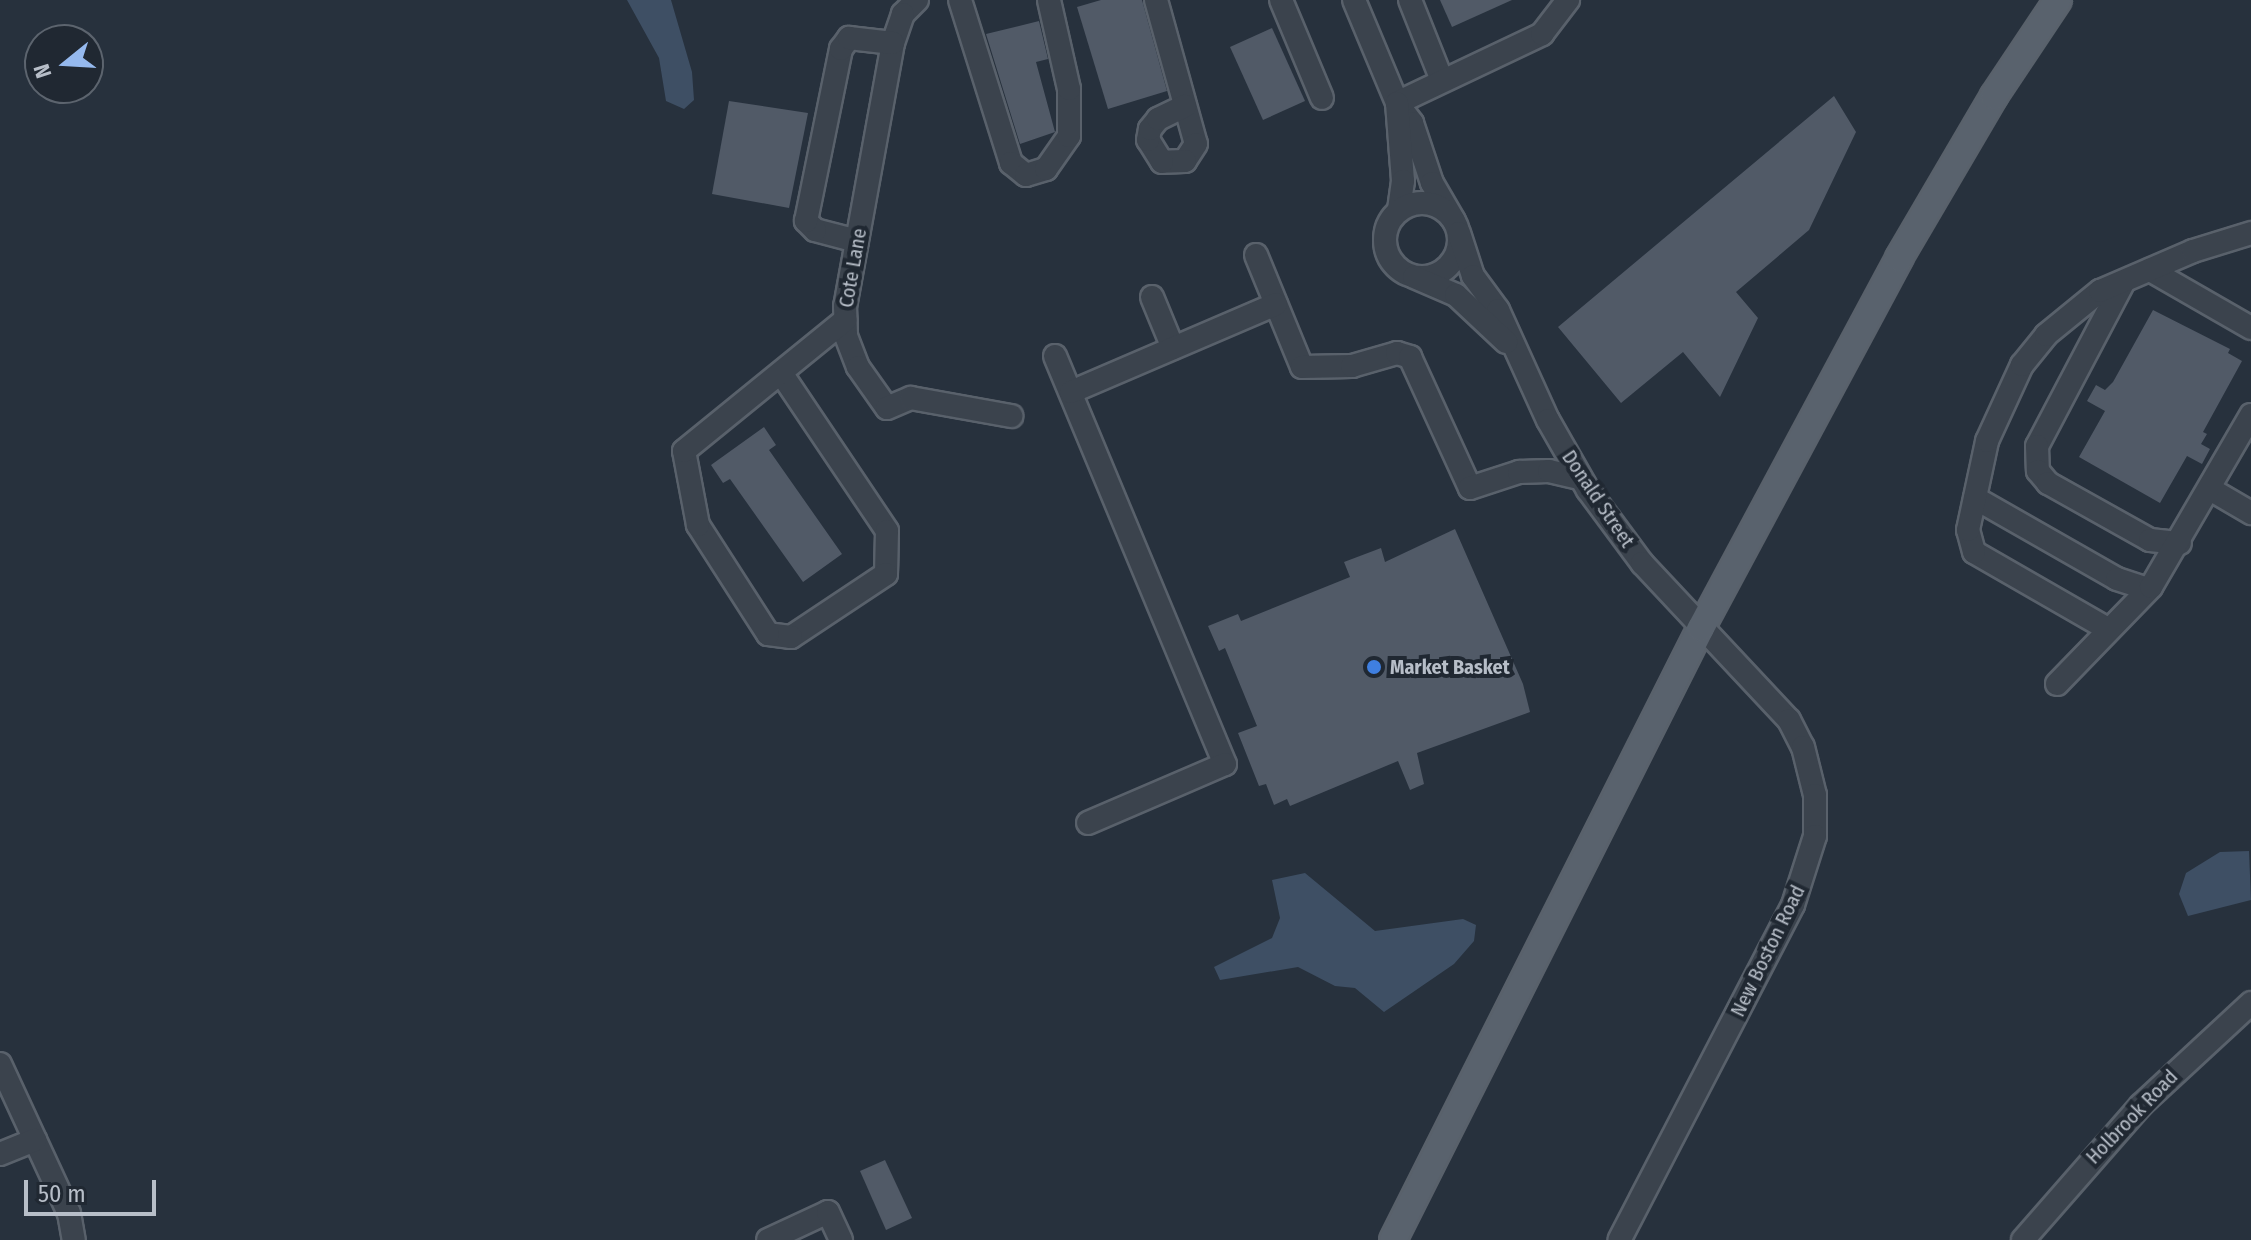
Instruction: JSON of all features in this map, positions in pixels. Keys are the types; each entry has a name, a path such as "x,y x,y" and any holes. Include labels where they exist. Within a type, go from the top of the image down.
{"main road":[{"path":"1393,1240 1701,628 1899,258 1994,96 2058,0"}],"street":[{"name":"Cote Lane","path":"917,0 903,14 893,43 845,320 858,367 887,408 911,398 1011,416"},
{"path":"960,0 1011,163 1026,175 1046,169 1069,136 1069,89 1049,0"},
{"path":"1156,0 1185,106"},
{"path":"1281,0 1322,98"},
{"name":"Donald Street","path":"1354,0 1397,103 1412,123 1424,164 1457,227 1473,276 1498,310 1580,478 1619,536 1701,628"},
{"path":"1410,0 1441,78"},
{"path":"1397,103 1441,78 1542,34 1568,0"},
{"path":"857,241 815,230 806,221 841,49 849,38 893,43"},
{"name":"Donald Street","path":"1397,103 1403,181 1399,210 1386,229 1386,253 1413,277 1466,302 1517,354"},
{"path":"1399,210 1424,202 1457,227 1459,245 1448,267 1426,278 1413,277"},
{"path":"2106,628 1974,552 1968,530 1987,441 2022,365 2046,335 2100,291 2251,233"},
{"path":"1256,255 1302,367 1352,366 1397,353 1410,357 1470,488 1519,472 1580,478"},
{"path":"2150,270 2251,328"},
{"path":"2123,283 2037,446 2038,471 2048,483 2150,540 2180,543"},
{"path":"1152,297 1173,348"},
{"path":"1071,392 1276,304"},
{"path":"781,373 887,531 886,574 791,637 768,634 698,525 684,451 845,320"},
{"path":"1055,356 1225,764 1088,823"},
{"path":"2057,684 2106,628 2147,589 2180,543 2251,415"},
{"path":"2210,489 2251,513"},
{"path":"1975,498 2117,579 2147,589"},
{"name":"New Boston Road","path":"1619,1240 1793,905 1815,836 1811,772 1789,720 1701,628"},
{"name":"Holbrook Road","path":"2034,1235 2141,1105 2251,1003"},
{"path":"0,1064 69,1213 74,1240"},
{"path":"0,1154 35,1140"},
{"path":"768,1240 828,1212 841,1240"}],"water":[{"path":"627,0 671,0 692,72 694,100 684,109 666,101 659,58"},
{"path":"2249,851 2251,900 2188,916 2179,894 2186,873 2220,852"},
{"path":"1305,873 1375,931 1463,919 1476,925 1474,941 1454,964 1384,1012 1355,988 1335,986 1298,967 1220,980 1214,967 1272,938 1280,918 1272,880"}],"building":[{"path":"1101,0 1142,0 1167,91 1108,109 1077,7"},
{"path":"1440,0 1512,0 1452,27"},
{"path":"1039,21 1048,59 1036,62 1055,132 1020,144 986,34"},
{"path":"1272,28 1305,101 1263,120 1230,47"},
{"path":"1834,96 1856,132 1809,230 1736,292 1758,318 1720,397 1683,352 1621,403 1558,327"},
{"path":"729,101 808,113 789,208 712,194"},
{"path":"2153,310 2230,349 2228,353 2242,361 2203,432 2207,434 2201,444 2210,449 2202,464 2187,456 2160,503 2079,457 2105,411 2087,401 2096,385 2105,390 2113,382"},
{"path":"764,427 776,445 769,450 842,554 803,582 730,479 723,483 711,465"},
{"name":"Market Basket","path":"1455,529 1523,684 1530,712 1417,753 1424,784 1410,790 1398,761 1290,806 1287,799 1274,805 1266,784 1259,786 1238,733 1257,726 1225,648 1219,651 1208,626 1238,614 1241,621 1350,577 1344,562 1381,548 1385,562"},
{"path":"885,1160 912,1218 886,1230 860,1171"}],"place":[{"name":"Market Basket","path":"1374,667"}]}
